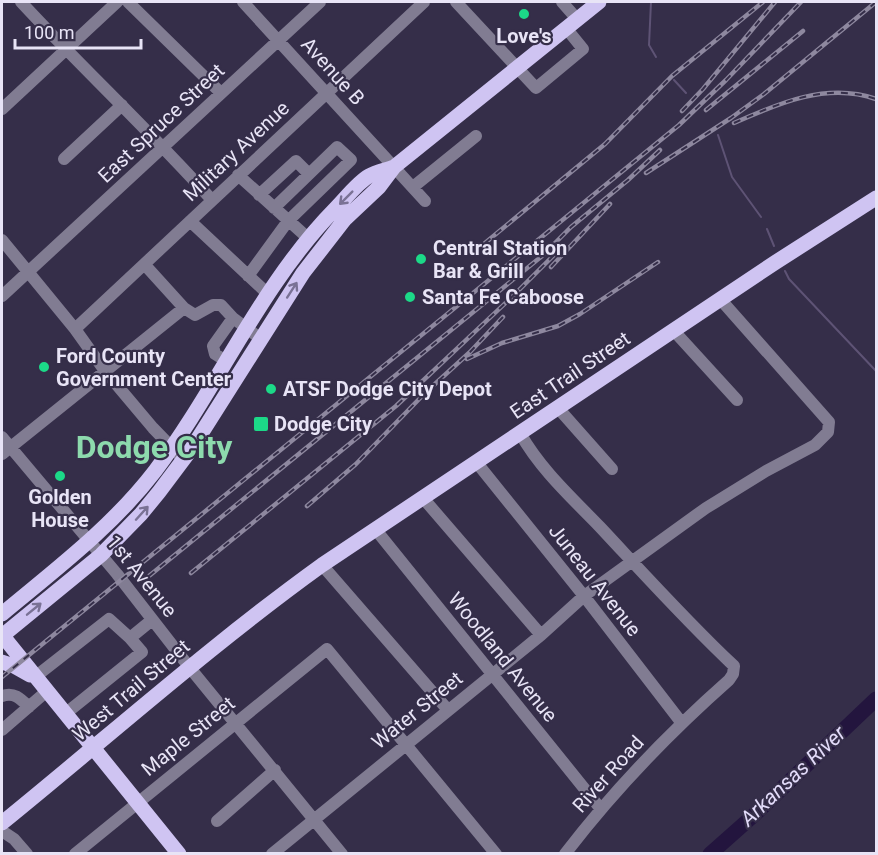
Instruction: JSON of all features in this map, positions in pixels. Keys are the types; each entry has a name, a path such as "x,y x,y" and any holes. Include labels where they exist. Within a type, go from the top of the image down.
{"main road":[{"path":"179,854 2,636 101,555 141,514 184,460 303,273 345,219 379,187 394,167 599,2"},
{"path":"2,614 89,541 134,496 172,448 268,294 309,239 327,217 368,177 394,167"},
{"name":"East Trail Street","path":"288,589 800,246 876,198"},
{"name":"West Trail Street","path":"2,823 288,589"},
{"path":"2,662 14,666 40,683"}],"street":[{"path":"21,2 65,50 164,147 211,199"},
{"path":"2,109 117,2"},
{"path":"128,2 222,93"},
{"name":"Avenue B","path":"243,2 425,201"},
{"name":"East Spruce Street","path":"2,296 320,2"},
{"name":"Military Avenue","path":"75,329 145,265 211,199 424,2"},
{"path":"456,2 536,88 583,49 561,2"},
{"path":"64,159 122,105"},
{"path":"413,187 476,136"},
{"path":"248,276 288,221 351,160 338,147 274,208"},
{"path":"259,195 296,161 309,174"},
{"path":"238,175 309,239"},
{"path":"190,220 268,294"},
{"path":"2,240 75,329 105,371 184,460"},
{"path":"145,265 184,308 195,315 218,304 261,339"},
{"name":"Water Street","path":"272,854 541,635 584,596 706,508 766,471 815,445 828,432 829,422 721,300"},
{"path":"6,451 184,308"},
{"path":"226,362 215,354 213,346 233,318"},
{"path":"674,331 736,400"},
{"path":"558,408 612,469"},
{"path":"520,433 530,451 632,562"},
{"name":"1st Avenue","path":"2,437 6,451 101,555 342,854"},
{"name":"Juneau Avenue","path":"477,463 681,722"},
{"path":"423,498 541,635"},
{"name":"Woodland Avenue","path":"376,530 600,808"},
{"name":"River Road","path":"565,854 600,808 681,722 733,674 734,666 632,562"},
{"path":"322,565 448,710"},
{"path":"2,730 29,707 40,683 109,619 142,652 65,714"},
{"path":"130,638 153,620"},
{"name":"Maple Street","path":"75,854 327,649 406,744"},
{"path":"2,696 12,694 29,707"},
{"path":"406,744 496,854"},
{"path":"217,821 275,770"},
{"path":"2,831 14,839 27,854"}],"waterway":[{"path":"651,2 649,45 656,57"},
{"path":"674,80 686,93"},
{"path":"718,135 732,177 761,217"},
{"path":"767,229 774,246"},
{"path":"785,271 789,279 876,371"},
{"name":"Arkansas River","path":"710,854 876,699"}],"railway":[{"path":"485,243 605,144 672,76 763,2"},
{"path":"682,111 775,2"},
{"path":"2,677 679,125 801,2"},
{"path":"646,173 764,94 876,2"},
{"path":"706,110 803,31"},
{"path":"734,123 768,108 821,94 858,94 876,99"},
{"path":"149,576 542,256 571,227 660,150"},
{"path":"551,267 610,204"},
{"path":"191,573 396,406 554,255"},
{"path":"467,359 502,343 558,326 658,262"},
{"path":"307,506 356,464 503,317"}],"place":[{"name":"Love's","path":"524,14"},
{"name":"Central Station Bar & Grill","path":"421,259"},
{"name":"Santa Fe Caboose","path":"410,297"},
{"name":"Ford County Government Center","path":"44,367"},
{"name":"ATSF Dodge City Depot","path":"271,389"},
{"name":"Dodge City","path":"261,424"},
{"name":"Golden House","path":"60,476"}],"district":[{"name":"Dodge City","path":"154,447"}]}
